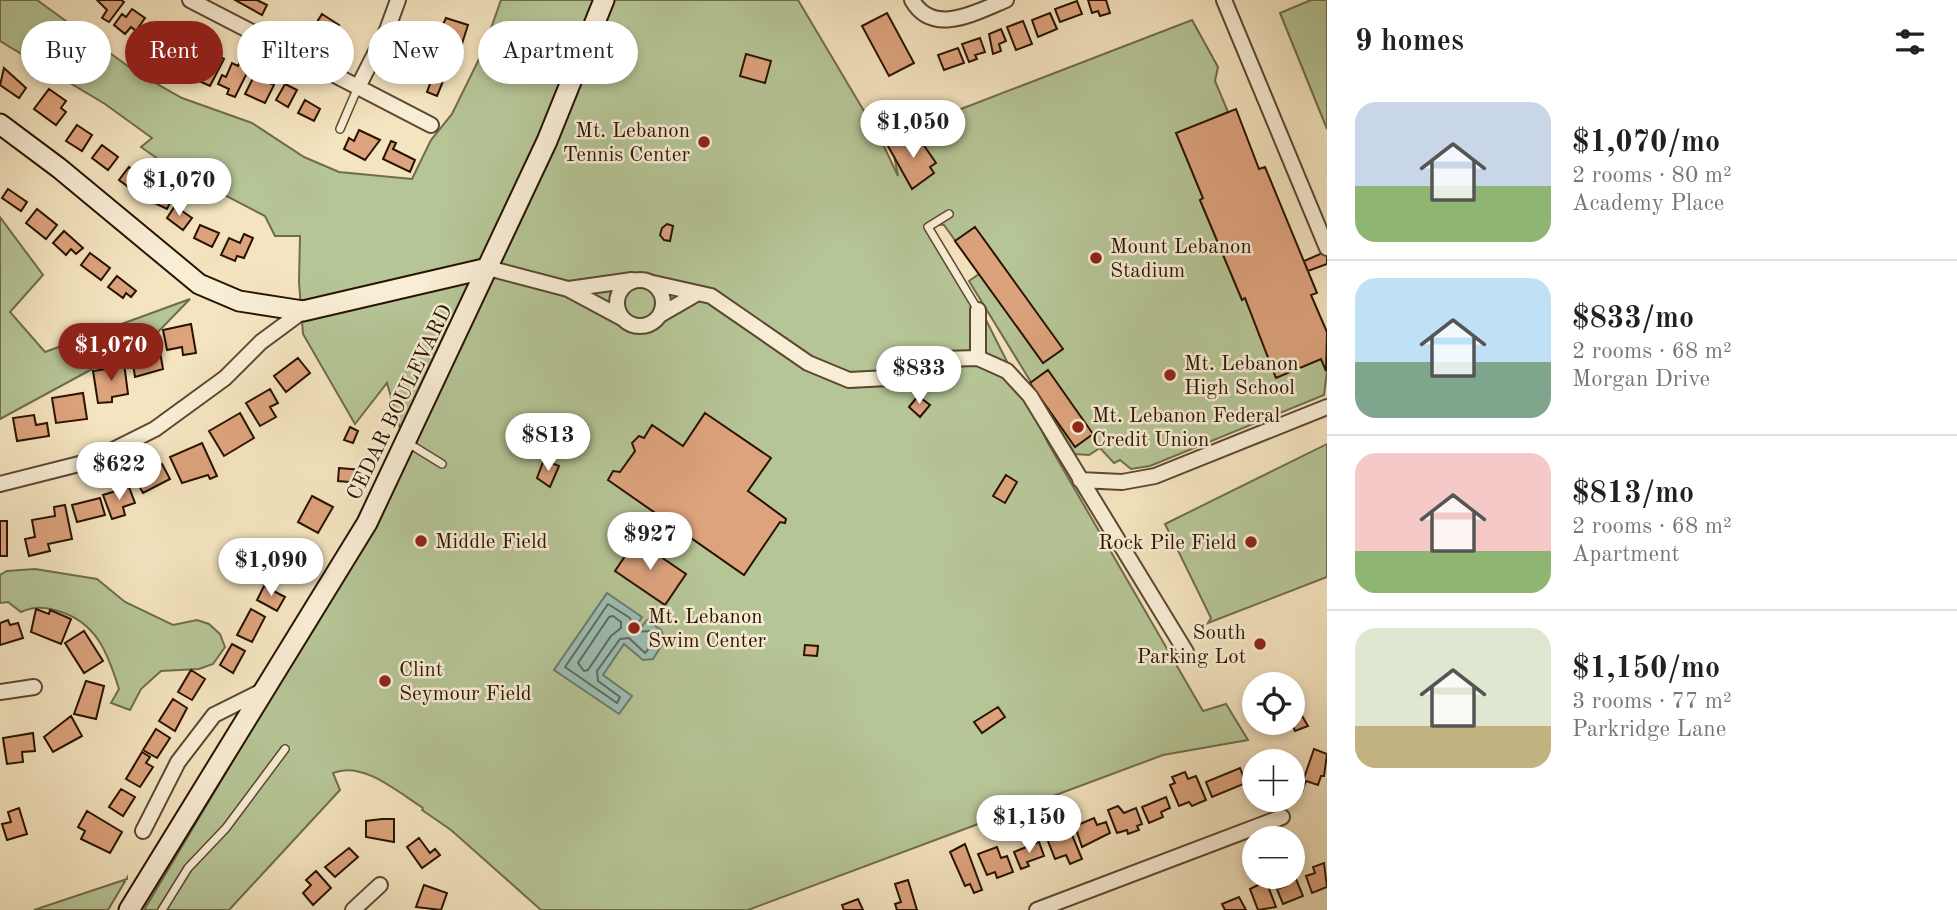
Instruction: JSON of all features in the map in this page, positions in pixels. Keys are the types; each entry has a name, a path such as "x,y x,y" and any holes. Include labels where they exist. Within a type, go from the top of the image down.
{"street":[{"path":"358,87 387,30 398,0"},
{"name":"CEDAR BOULEVARD","path":"129,910 366,523 407,442 547,141 604,0"},
{"path":"912,0 919,12 936,20 958,19 1006,0"},
{"path":"1224,0 1327,248"},
{"path":"192,1 431,125"},
{"path":"0,124 59,167 198,284 239,301 303,311 488,268 568,289 628,323 642,326 698,292"},
{"path":"568,289 633,280 698,292 724,303 808,363 849,380 888,378 940,359 978,358 996,364 1020,383 1186,652"},
{"path":"622,318 617,296 626,284 633,280"},
{"path":"653,283 664,301 660,315"},
{"path":"978,310 978,358"},
{"path":"0,484 91,461 155,429 225,378 261,342 303,311"},
{"path":"1080,480 1122,482 1155,476 1327,407"},
{"path":"0,692 34,687"},
{"path":"143,831 178,762 214,715 262,691"},
{"path":"1037,910 1282,817"},
{"path":"353,910 380,885"}],"lane":[{"path":"340,129 358,87"},
{"path":"948,214 928,227 978,310"},
{"path":"407,442 442,464"},
{"path":"162,910 188,868 226,828 285,749"}],"green space":[{"path":"0,0 37,0 66,21 21,21 21,54 0,41"},
{"path":"501,0 798,0 880,138 898,176 894,155 888,146 906,134 961,109 1192,20 1218,67 1215,81 1228,112 1177,134 1203,198 1200,200 1242,300 1245,298 1276,377 1321,359 1327,370 1324,395 1150,466 1131,469 1120,460 1114,463 1100,448 1089,455 1075,454 969,281 979,274 944,225 930,224 980,308 1048,443 1203,711 1226,704 1242,730 1242,735 1248,740 1163,755 748,910 541,910 451,830 422,810 423,808 380,780 356,771 344,770 333,773 340,790 229,910 144,910 373,526 408,456 387,383 355,424 303,334 299,282 300,236 275,236 265,216 165,164 141,147 152,138 72,84 111,84 111,54 125,64 125,84 157,84 182,98 252,123 304,157 339,172 412,179 431,140 452,114 478,61 478,84 638,84 638,21 494,21"},
{"path":"1311,0 1327,0 1327,129 1280,13"},
{"path":"0,217 43,275 10,312 45,352 190,299 155,335 0,419"},
{"name":"Rock Pile Field","path":"1327,444 1327,577 1208,623 1211,618 1165,524"},
{"path":"35,569 97,579 125,602 173,625 197,620 209,624 220,634 225,647 213,664 199,669 161,671 141,689 130,710 111,703 119,689 105,652 92,631 71,616 53,610 35,608 21,612 8,602 0,603 0,575 7,571"},
{"path":"126,879 108,910 34,910"}],"water":[{"path":"607,593 642,617 637,625 642,626 647,620 661,630 665,640 653,659 643,660 624,644 603,675 632,696 619,714 554,670"}],"building":[{"path":"97,0 124,2 110,21 102,18 107,10"},
{"path":"235,0 257,0 267,5 262,15"},
{"path":"1088,0 1106,0 1110,13 1100,16 1098,11 1092,13"},
{"path":"1077,1 1082,14 1060,22 1055,9"},
{"path":"132,9 145,18 143,21 125,21 125,34 114,25 122,14 126,17"},
{"path":"887,13 914,63 889,76 862,26"},
{"path":"1050,13 1057,29 1038,37 1032,20"},
{"path":"322,14 333,21 318,21"},
{"path":"1023,21 1032,44 1016,50 1007,27"},
{"path":"1001,29 1006,41 999,44 1001,51 993,54 989,34"},
{"path":"980,38 985,52 975,55 977,59 969,62 962,44"},
{"path":"958,48 964,63 944,70 938,55"},
{"path":"746,54 771,61 765,83 740,76"},
{"path":"232,63 237,66 237,84 242,84 235,97 227,94 229,89 218,84 223,84 223,76 226,77"},
{"path":"4,68 26,88 19,98 0,85"},
{"path":"250,84 274,85 265,103 245,94"},
{"path":"285,84 297,90 288,107 276,100"},
{"path":"430,84 442,84 437,96 427,92"},
{"path":"49,89 66,101 61,108 66,112 56,125 34,109"},
{"path":"305,100 320,109 314,121 298,113"},
{"path":"938,102 942,113 919,121 915,111"},
{"path":"1236,109 1259,169 1265,167 1317,293 1311,295 1327,332 1326,371 1321,359 1276,378 1245,298 1242,300 1200,200 1203,198 1176,133"},
{"path":"77,125 92,135 82,151 66,141"},
{"path":"359,130 380,140 365,160 344,149 349,138 354,141"},
{"path":"906,134 912,141 918,137 936,163 930,167 934,173 912,189 888,146"},
{"path":"391,141 396,143 393,149 415,160 410,172 383,159"},
{"path":"102,145 118,157 108,170 92,158"},
{"path":"129,167 144,178 134,191 119,180"},
{"path":"149,185 173,197 167,209 142,197"},
{"path":"8,189 27,202 21,211 2,198"},
{"path":"175,206 192,218 183,230 167,218"},
{"path":"37,209 57,225 46,239 26,223"},
{"path":"667,224 673,226 670,241 664,240 660,235"},
{"path":"200,225 219,233 212,247 194,238"},
{"path":"975,227 1063,349 1043,363 955,241"},
{"path":"64,231 83,248 76,254 71,249 66,255 53,243"},
{"path":"244,234 253,238 244,258 237,256 235,261 221,255 229,238 240,243"},
{"path":"1327,251 1327,264 1308,271 1304,261"},
{"path":"90,253 110,268 101,280 81,265"},
{"path":"117,276 136,291 131,297 126,293 123,298 108,287"},
{"path":"191,324 196,353 183,355 182,347 167,350 163,330"},
{"path":"158,340 163,369 135,377 131,351 141,350 140,343"},
{"path":"298,358 310,373 286,392 274,376"},
{"path":"124,363 128,394 112,397 112,402 98,403 93,371"},
{"path":"1048,370 1093,434 1075,447 1030,383"},
{"path":"270,389 278,403 270,407 276,417 260,426 246,403"},
{"path":"83,393 87,419 56,423 52,398"},
{"path":"918,396 930,405 920,417 909,407"},
{"path":"240,413 254,438 224,456 209,431"},
{"path":"705,413 771,458 748,491 786,519 785,523 780,522 744,575 608,480 613,471 620,472 635,451 632,443 639,436 644,438 652,425 683,446"},
{"path":"34,415 36,425 47,423 49,436 17,441 13,418"},
{"path":"350,427 358,431 353,443 344,440"},
{"path":"202,443 217,476 210,479 208,475 182,483 170,457"},
{"path":"543,462 559,466 550,487 537,478"},
{"path":"162,464 170,479 143,493 135,479"},
{"path":"339,468 362,470 361,483 338,481"},
{"path":"1006,475 1017,482 1005,503 993,496"},
{"path":"129,487 135,503 123,507 125,515 112,519 103,495"},
{"path":"312,496 333,507 318,533 298,522"},
{"path":"100,498 105,515 77,522 72,505"},
{"path":"65,505 72,539 48,544 50,551 29,556 25,539 35,537 32,520 55,516 54,507"},
{"path":"0,521 7,521 7,556 0,556"},
{"path":"636,540 686,574 665,605 615,571"},
{"path":"271,551 297,565 288,581 274,573 277,567 266,561"},
{"path":"264,586 285,597 277,611 257,600"},
{"path":"36,609 49,614 50,610 71,619 61,644 31,632"},
{"path":"251,609 265,617 252,642 237,635"},
{"path":"8,620 10,625 18,623 23,638 0,645 0,623"},
{"path":"84,631 103,661 84,673 65,643"},
{"path":"232,644 245,651 233,673 220,665"},
{"path":"805,645 818,646 817,656 804,655"},
{"path":"191,670 205,679 192,700 178,692"},
{"path":"86,681 104,686 96,719 74,714"},
{"path":"173,699 187,708 175,731 159,721"},
{"path":"998,707 1005,717 982,733 974,722"},
{"path":"71,716 82,736 53,752 44,737"},
{"path":"156,729 170,738 157,758 143,750"},
{"path":"33,733 35,751 22,752 23,762 7,764 3,738"},
{"path":"1314,749 1327,754 1324,776 1321,776 1318,785 1306,781 1305,784 1305,775"},
{"path":"142,752 150,757 146,763 153,767 140,787 126,779"},
{"path":"1240,768 1242,773 1242,785 1212,797 1206,782"},
{"path":"1185,772 1188,779 1196,776 1206,800 1192,806 1189,802 1179,806 1170,785 1175,783 1172,777"},
{"path":"121,789 135,797 123,816 109,807"},
{"path":"1166,797 1170,808 1161,812 1163,817 1149,823 1142,807"},
{"path":"1118,806 1124,813 1136,808 1142,824 1137,826 1139,830 1128,834 1127,830 1117,833 1108,810"},
{"path":"19,808 27,834 7,840 2,824 11,822 8,812"},
{"path":"87,811 122,832 110,853 81,839 85,831 78,827"},
{"path":"1094,818 1097,825 1106,822 1110,833 1082,847 1075,826"},
{"path":"394,819 394,842 366,837 366,821"},
{"path":"1059,825 1063,833 1070,830 1082,859 1070,864 1066,855 1055,859 1044,831"},
{"path":"419,838 430,853 435,849 440,855 422,868 407,847"},
{"path":"1039,842 1044,856 1027,862 1029,866 1021,869 1014,852"},
{"path":"965,844 982,890 974,893 970,884 965,886 950,852"},
{"path":"997,847 1001,858 1007,856 1013,872 997,878 995,872 987,875 978,854"},
{"path":"349,848 358,857 335,877 325,867"},
{"path":"1324,863 1327,887 1312,893 1306,876 1315,873 1313,867"},
{"path":"316,871 331,888 313,905 303,893 311,885 306,880"},
{"path":"908,880 917,910 897,910 895,904 901,902 895,884"},
{"path":"424,885 447,893 441,910 416,907"},
{"path":"1250,889 1269,889 1276,907 1258,910"},
{"path":"1277,889 1300,889 1303,896 1283,904"},
{"path":"1239,897 1246,910 1225,910 1222,904"},
{"path":"858,899 863,910 844,910 842,905"}],"place":[{"name":"Mt. Lebanon Tennis Center","path":"704,142"},
{"name":"Mount Lebanon Stadium","path":"1096,258"},
{"name":"Mt. Lebanon High School","path":"1170,375"},
{"name":"Mt. Lebanon Federal Credit Union","path":"1078,427"},
{"name":"Middle Field","path":"421,541"},
{"name":"Rock Pile Field","path":"1251,542"},
{"name":"Mt. Lebanon Swim Center","path":"634,628"},
{"name":"South Parking Lot","path":"1260,644"},
{"name":"Clint Seymour Field","path":"385,681"}]}
